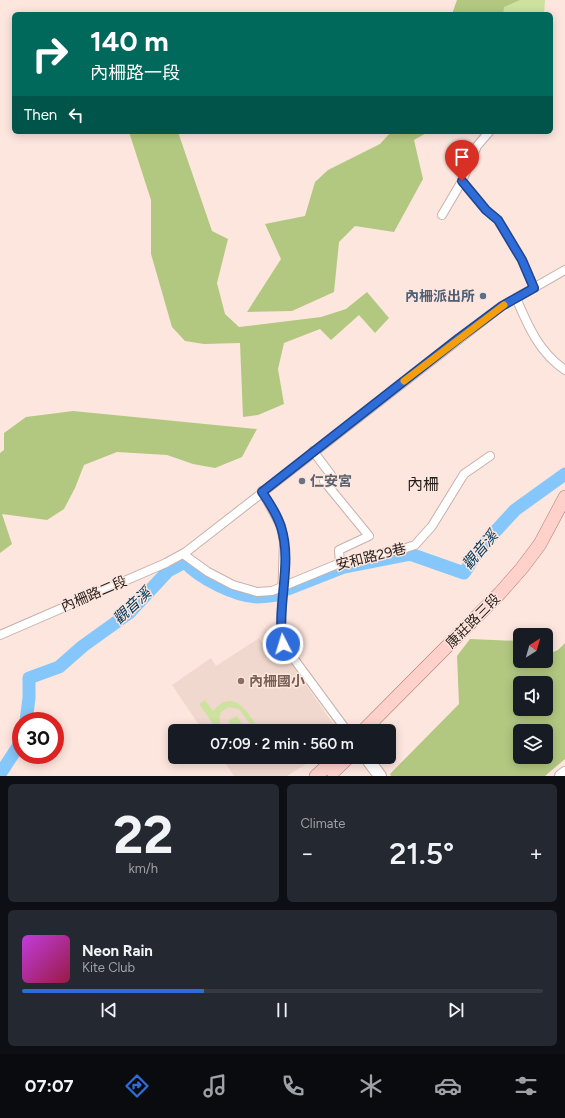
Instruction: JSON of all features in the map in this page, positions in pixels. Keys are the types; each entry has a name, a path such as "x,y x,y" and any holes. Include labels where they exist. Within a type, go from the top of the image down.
{"main road":[{"name":"康莊路三段","path":"370,724 509,583 540,544 565,497"},
{"name":"康莊路三段","path":"382,724 504,600 528,573 545,549 565,515"},
{"path":"316,776 329,764"},
{"path":"328,776 341,764"}],"street":[{"path":"442,215 462,181 477,146 487,134"},
{"path":"462,181 486,210 498,220 522,260 534,288"},
{"name":"內柵路二段","path":"0,635 166,563 183,554 313,451 502,306 565,270"},
{"path":"516,298 533,338 557,365 565,370"},
{"path":"313,451 331,475 324,481 369,536 339,550 340,563"},
{"name":"安和路29巷","path":"183,554 208,572 233,585 257,592 272,591 340,563 388,554 415,545 432,526 464,474 490,456"},
{"path":"262,492 281,526 284,542 284,586 281,632 283,644 342,724"},
{"path":"371,764 380,776"},
{"path":"561,776 565,773"}],"shaded area":[{"name":"內柵國小","path":"259,638 267,649 277,643 333,724 198,724 172,685 211,658 216,666"},
{"path":"226,764 306,764 287,776 234,776"}],"green space":[{"path":"457,0 520,0 504,7 503,12 453,12"},
{"path":"505,0 545,0 544,12 501,12"},
{"path":"130,134 179,134 212,231 228,239 217,283 225,314 239,327 321,317 346,309 367,292 389,318 375,333 359,315 331,340 320,329 284,343 278,369 284,404 258,415 243,417 240,343 204,344 185,341 172,327 151,254 151,200"},
{"path":"389,134 424,134 414,140 423,179 394,232 355,226 339,242 334,292 292,311 247,312 281,259 265,224 305,216 315,182 328,170 380,144"},
{"path":"73,411 257,429 242,457 215,468 193,464 167,455 117,452 84,465 75,488 64,509 47,520 2,514 12,544 0,553 0,453 4,450 4,433 26,417"},
{"path":"470,639 513,641 513,668 553,668 553,652 558,650 565,643 565,759 545,776 391,776 390,774 459,704 457,656"},
{"path":"205,700 213,711 221,704 228,701 234,702 246,711 256,724 250,724 239,709 229,707 221,712 221,724 213,724 199,704"},
{"path":"237,716 242,724 230,724 228,721"}],"waterway":[{"name":"觀音溪","path":"288,589 344,567 410,554 464,573 481,547 515,510 565,474"},
{"name":"觀音溪","path":"27,712 29,678 59,667 83,646 129,613 168,571 185,562 199,574 218,586 239,594 260,597 277,595"},
{"name":"觀音溪","path":"0,774 12,756"}],"slow traffic":[{"path":"404,381 504,305"}],"place":[{"name":"內柵派出所","path":"483,296"},
{"name":"仁安宮","path":"302,481"},
{"name":"內柵國小","path":"241,681"}],"district":[{"name":"內柵","path":"423,484"}],"route":[{"path":"283,644 281,632 284,542 281,526 262,492 459,338 502,306 534,288 522,260 498,220 486,210 462,181"}]}
